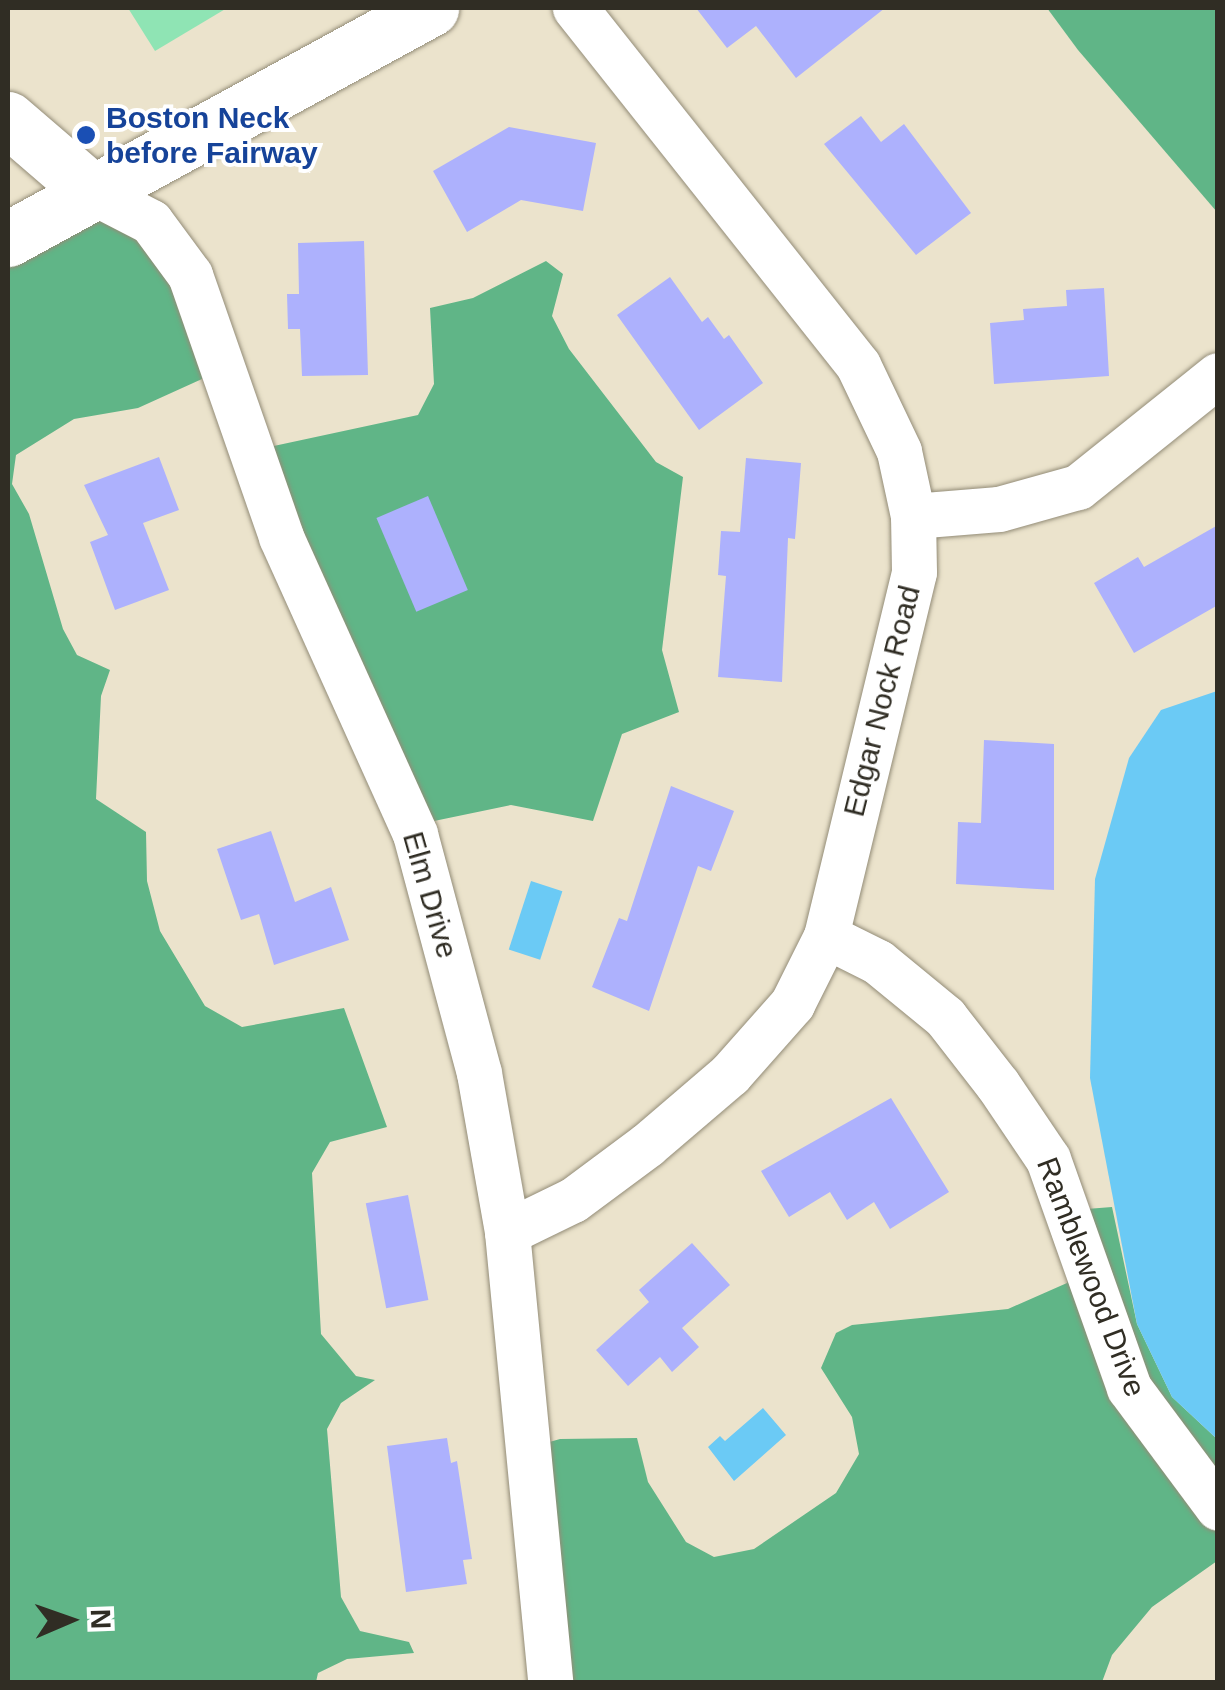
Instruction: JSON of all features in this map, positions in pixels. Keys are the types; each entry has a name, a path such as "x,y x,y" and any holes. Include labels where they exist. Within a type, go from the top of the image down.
{"main road":[{"path":"8,239 432,8"},
{"path":"8,119 93,192"}],"street":[{"name":"Edgar Nock Road","path":"507,1232 572,1200 730,1074 792,1004 826,936 914,572 913,516 899,450 858,365 575,8"},
{"name":"Elm Drive","path":"93,192 151,222 190,275 281,537 415,834 478,1073 507,1232 550,1682"},
{"path":"913,516 999,509 1078,487 1218,375"},
{"name":"Ramblewood Drive","path":"826,936 878,962 945,1017 1008,1100 1048,1159 1128,1388 1218,1508"}],"green space":[{"path":"128,8 227,8 155,51"},
{"path":"1047,8 1217,8 1217,212 1078,50"},
{"path":"129,181 213,374 138,408 74,419 16,455 12,484 29,514 63,629 77,655 110,670 101,696 96,799 146,832 147,881 160,931 205,1006 242,1027 344,1008 387,1127 330,1142 312,1173 321,1334 356,1376 375,1380 341,1403 327,1429 341,1597 360,1631 409,1642 414,1653 347,1659 318,1673 316,1682 8,1682 8,237"},
{"path":"546,261 563,274 552,316 569,349 656,462 683,477 662,650 679,712 622,734 593,821 511,805 410,826 246,452 418,415 434,384 430,308 473,298"},
{"path":"1112,1207 1137,1324 1172,1397 1217,1439 1217,1561 1152,1607 1112,1655 1102,1682 534,1682 525,1449 560,1439 637,1438 648,1482 686,1542 714,1557 754,1549 836,1493 859,1454 852,1417 821,1368 836,1333 852,1325 1008,1309 1067,1283 1083,1247 1074,1210"}],"water":[{"path":"1218,691 1217,1439 1172,1397 1137,1324 1090,1078 1095,879 1129,758 1161,710"},
{"path":"531,881 562,891 540,960 509,949"},
{"path":"763,1408 786,1435 734,1481 708,1447 720,1436 725,1441"}],"building":[{"path":"696,8 885,8 796,78 756,26 727,48"},
{"path":"861,116 881,142 904,124 971,213 916,255 824,144"},
{"path":"509,127 596,143 583,211 521,200 467,232 433,171"},
{"path":"364,241 368,375 302,376 300,329 288,329 287,294 299,294 298,243"},
{"path":"670,277 702,322 708,317 724,339 729,335 763,383 699,430 617,315"},
{"path":"1104,288 1109,376 994,384 990,323 1024,320 1023,309 1067,306 1066,290"},
{"path":"159,457 179,510 143,523 169,590 115,610 90,542 108,535 84,485"},
{"path":"746,458 801,463 795,539 788,538 782,682 718,677 726,576 718,575 721,531 740,532"},
{"path":"428,496 468,590 416,612 376,518"},
{"path":"1218,525 1218,605 1134,653 1094,583 1138,557 1144,567"},
{"path":"984,740 1054,744 1054,890 956,884 958,822 981,823"},
{"path":"671,786 734,811 711,871 698,866 649,1011 592,987 619,918 627,921"},
{"path":"271,831 295,902 331,887 349,940 274,965 259,914 241,920 217,849"},
{"path":"891,1098 949,1192 890,1229 874,1202 847,1220 830,1192 789,1217 761,1171"},
{"path":"408,1195 428,1300 386,1308 366,1203"},
{"path":"692,1243 730,1285 682,1328 699,1347 672,1372 660,1357 628,1386 596,1350 649,1302 639,1290"},
{"path":"447,1438 451,1463 457,1461 472,1559 463,1560 467,1584 406,1592 387,1446"}],"place":[{"name":"Boston Neck before Fairway","path":"86,135"}]}
